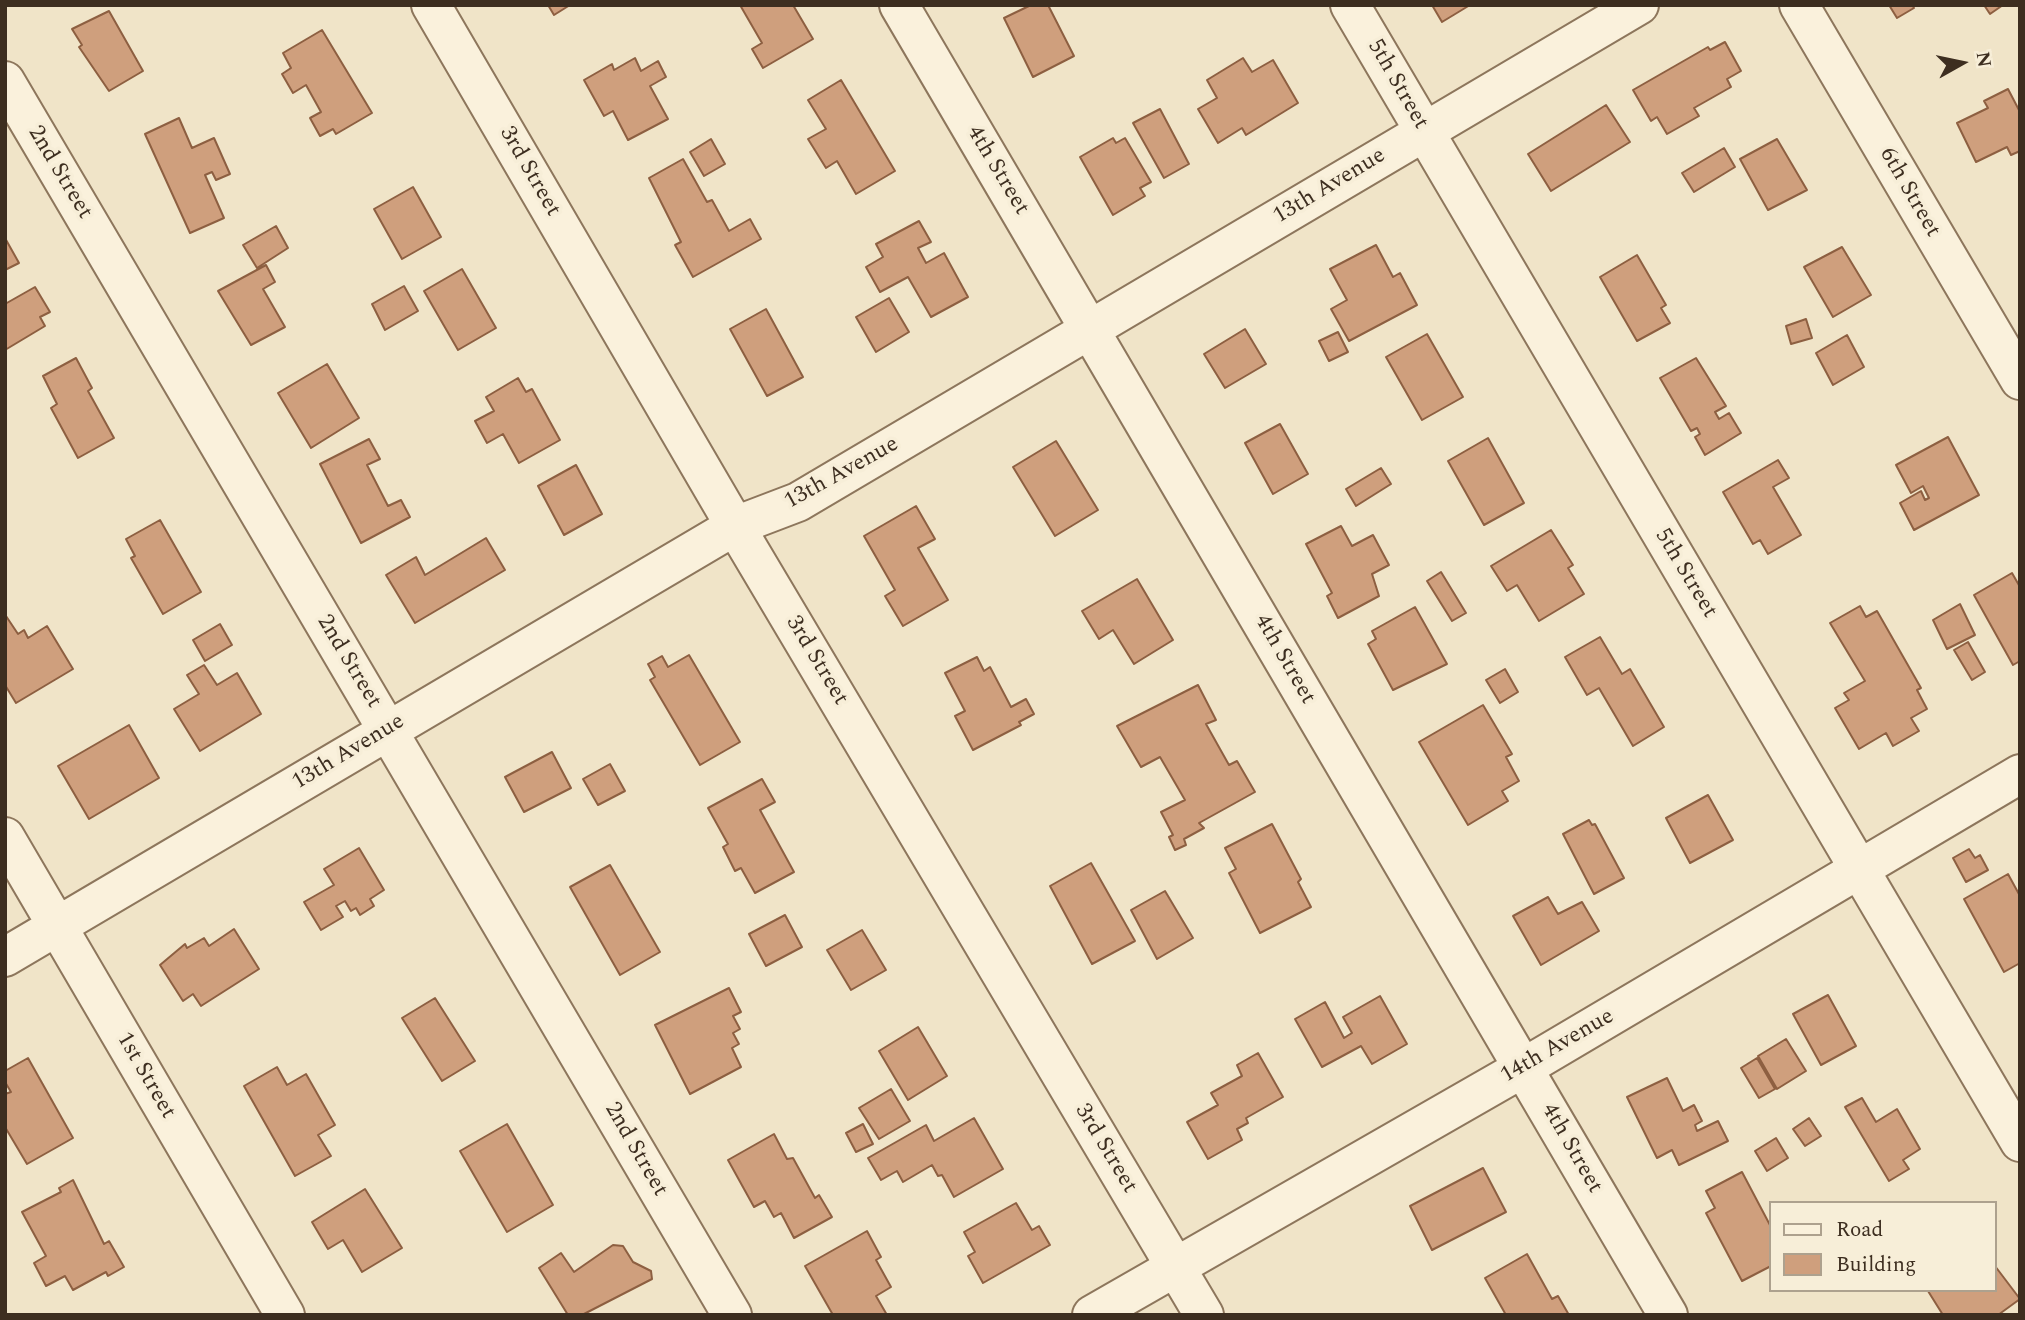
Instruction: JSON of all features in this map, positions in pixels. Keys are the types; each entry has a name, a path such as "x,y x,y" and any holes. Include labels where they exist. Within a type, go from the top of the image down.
{"street":[{"name":"3rd Street","path":"431,5 735,526 1204,1315"},
{"name":"4th Street","path":"899,5 1668,1315"},
{"name":"5th Street","path":"1350,5 2020,1142"},
{"name":"13th Avenue","path":"5,957 735,526 798,502 1639,5"},
{"name":"6th Street","path":"1799,5 2020,380"},
{"name":"2nd Street","path":"5,82 732,1315"},
{"name":"14th Avenue","path":"1093,1315 1523,1068 2020,774"},
{"name":"1st Street","path":"5,837 285,1315"}],"building":[{"path":"548,5 570,5 554,15"},
{"path":"740,5 793,5 813,39 763,68 752,49 762,43"},
{"path":"1031,5 1048,5 1074,56 1033,77 1004,18"},
{"path":"1432,5 1470,5 1442,22"},
{"path":"1889,5 1912,5 1914,8 1897,18"},
{"path":"1984,5 2003,5 1990,14"},
{"path":"109,11 143,71 109,91 79,47 82,45 72,29"},
{"path":"322,30 372,113 336,134 333,129 320,136 310,118 321,112 306,85 293,93 282,74 291,68 283,53"},
{"path":"1725,42 1741,71 1727,79 1731,87 1694,108 1699,116 1667,134 1657,117 1651,121 1633,90 1708,47 1710,50"},
{"path":"635,58 641,71 658,61 666,77 650,86 668,119 628,140 613,111 604,116 584,80 612,64 614,70"},
{"path":"1243,58 1252,72 1273,60 1298,103 1246,135 1242,128 1218,143 1198,109 1217,98 1207,80"},
{"path":"841,80 895,171 856,194 837,161 826,168 808,139 826,129 808,100"},
{"path":"2008,89 2020,112 2020,151 2011,155 2007,147 1976,162 1957,123 1988,108 1984,101"},
{"path":"1606,105 1630,142 1551,191 1528,154"},
{"path":"1160,109 1189,164 1164,178 1133,123"},
{"path":"179,118 192,148 214,138 230,174 216,180 212,172 205,175 224,218 190,233 145,134"},
{"path":"1113,138 1116,143 1125,138 1151,182 1140,188 1145,196 1113,215 1080,157"},
{"path":"711,139 725,164 704,176 690,152"},
{"path":"1777,139 1807,190 1768,210 1740,159"},
{"path":"1724,148 1735,167 1694,192 1682,173"},
{"path":"683,159 707,202 712,200 729,231 750,219 761,239 693,277 675,245 681,242 649,178"},
{"path":"413,187 441,237 402,259 374,209"},
{"path":"919,221 931,242 918,248 926,263 944,253 968,297 931,317 908,277 880,292 866,267 883,257 876,244"},
{"path":"276,226 288,248 257,268 243,245"},
{"path":"5,238 19,263 5,270"},
{"path":"1376,245 1393,277 1400,273 1417,305 1349,341 1331,309 1347,300 1330,269"},
{"path":"1842,247 1871,295 1833,317 1804,267"},
{"path":"1637,255 1666,305 1661,308 1670,323 1637,341 1600,277"},
{"path":"266,265 275,282 263,289 285,327 251,345 218,291"},
{"path":"462,269 496,328 458,350 424,291"},
{"path":"404,286 418,311 385,330 372,304"},
{"path":"35,287 50,312 40,317 45,326 5,350 5,304"},
{"path":"889,298 909,332 876,352 856,317"},
{"path":"766,309 803,377 767,396 730,329"},
{"path":"1806,319 1812,338 1791,344 1786,326"},
{"path":"1245,329 1266,364 1225,388 1204,354"},
{"path":"1338,332 1348,352 1329,361 1319,341"},
{"path":"1427,334 1463,397 1422,420 1386,357"},
{"path":"1847,335 1864,367 1833,385 1816,353"},
{"path":"76,358 92,388 88,391 114,438 78,458 51,408 57,404 43,376"},
{"path":"1696,358 1726,406 1715,412 1719,419 1729,413 1741,433 1705,455 1695,437 1700,434 1697,428 1691,431 1660,378"},
{"path":"327,364 359,418 311,448 278,393"},
{"path":"518,378 526,392 532,389 560,440 519,463 503,434 487,443 475,421 494,411 486,397"},
{"path":"1280,424 1308,474 1273,494 1245,443"},
{"path":"1948,437 1979,495 1914,530 1900,503 1921,491 1925,500 1929,498 1923,486 1911,493 1896,465"},
{"path":"1488,438 1524,503 1484,525 1448,461"},
{"path":"369,439 380,459 367,465 388,506 401,500 410,517 361,543 320,464"},
{"path":"1056,441 1098,510 1055,536 1013,467"},
{"path":"1778,460 1789,478 1773,487 1801,535 1768,554 1760,540 1753,544 1723,492"},
{"path":"576,465 602,514 564,535 538,486"},
{"path":"1381,468 1391,484 1356,506 1346,489"},
{"path":"916,506 935,539 918,548 948,600 903,626 885,596 895,590 864,536"},
{"path":"160,520 201,592 163,614 131,558 135,556 126,539"},
{"path":"1341,526 1352,546 1373,535 1389,565 1372,574 1379,596 1338,618 1327,596 1332,593 1306,544"},
{"path":"1551,530 1573,565 1568,568 1584,594 1539,621 1517,585 1507,591 1491,566"},
{"path":"486,538 505,570 415,623 386,575 416,557 425,575"},
{"path":"1441,572 1466,613 1452,621 1427,581"},
{"path":"2012,573 2020,587 2020,661 2013,665 1974,595"},
{"path":"1137,579 1173,640 1134,664 1113,630 1099,639 1082,611"},
{"path":"1960,604 1975,635 1947,649 1933,620"},
{"path":"1860,606 1866,617 1877,611 1921,688 1917,690 1927,709 1911,718 1919,731 1893,746 1886,733 1859,749 1835,708 1849,700 1844,693 1865,681 1830,623"},
{"path":"1415,607 1447,664 1393,690 1368,644 1376,639 1372,631"},
{"path":"6,616 18,634 24,630 28,638 47,626 73,669 16,703 5,685"},
{"path":"220,624 232,645 205,661 193,640"},
{"path":"1600,637 1622,674 1630,669 1664,727 1633,746 1599,688 1587,695 1565,657"},
{"path":"1968,642 1985,672 1972,680 1954,650"},
{"path":"689,655 740,742 700,765 650,680 655,677 648,664 662,656 668,667"},
{"path":"977,657 984,671 990,667 1011,707 1026,699 1034,714 1019,722 1021,725 973,750 955,716 965,711 945,673"},
{"path":"204,665 217,685 237,673 261,714 200,751 174,709 199,694 187,675"},
{"path":"1505,669 1518,692 1500,703 1486,680"},
{"path":"1198,685 1216,720 1206,724 1229,765 1237,761 1255,792 1199,823 1204,828 1184,839 1186,845 1175,850 1169,837 1173,835 1161,812 1185,800 1160,757 1141,767 1117,726"},
{"path":"1483,705 1512,754 1506,757 1519,781 1502,791 1508,801 1468,825 1419,742"},
{"path":"129,725 159,778 89,819 58,766"},
{"path":"552,752 571,788 524,812 505,777"},
{"path":"610,764 625,791 598,805 583,779"},
{"path":"762,779 775,802 760,810 794,872 755,893 741,868 735,871 723,847 728,844 708,808"},
{"path":"1708,795 1733,840 1690,863 1666,818"},
{"path":"1589,820 1592,825 1595,824 1624,878 1594,894 1563,834"},
{"path":"1272,824 1301,879 1298,882 1311,907 1260,933 1229,873 1236,869 1225,848"},
{"path":"359,848 384,890 370,899 374,906 360,915 356,908 351,911 345,901 336,906 343,917 321,930 304,902 334,885 324,869"},
{"path":"1969,849 1975,858 1980,855 1988,870 1966,882 1953,858"},
{"path":"1091,863 1135,941 1092,964 1050,886"},
{"path":"610,865 660,952 620,975 570,887"},
{"path":"2008,874 2020,896 2020,963 2004,972 1964,899"},
{"path":"1165,891 1193,938 1157,959 1131,910"},
{"path":"1548,897 1558,914 1582,902 1599,931 1541,965 1513,916"},
{"path":"785,915 802,947 766,966 749,934"},
{"path":"234,929 259,969 201,1006 193,994 183,1001 160,965 185,944 187,948 204,938 209,946"},
{"path":"862,930 886,970 851,990 827,950"},
{"path":"729,988 741,1012 733,1016 740,1029 733,1033 739,1044 732,1048 741,1067 690,1094 655,1025"},
{"path":"1828,995 1856,1046 1821,1065 1793,1014"},
{"path":"1380,996 1407,1044 1372,1064 1361,1046 1322,1067 1295,1019 1325,1002 1344,1038 1352,1033 1343,1017"},
{"path":"435,998 475,1061 442,1081 402,1018"},
{"path":"918,1027 947,1076 908,1100 879,1051"},
{"path":"1786,1039 1806,1071 1777,1089 1758,1056"},
{"path":"1258,1053 1283,1097 1246,1118 1248,1123 1237,1129 1242,1140 1208,1159 1187,1122 1218,1105 1211,1093 1242,1076 1237,1065"},
{"path":"28,1058 73,1138 27,1164 5,1127 5,1094 11,1092 5,1082 5,1071"},
{"path":"1757,1058 1775,1089 1759,1098 1741,1068"},
{"path":"277,1067 287,1085 306,1074 335,1125 318,1135 331,1156 295,1176 244,1086"},
{"path":"1667,1078 1683,1111 1694,1105 1702,1121 1695,1125 1697,1131 1718,1121 1728,1141 1679,1165 1672,1150 1657,1158 1627,1097"},
{"path":"891,1089 910,1121 879,1139 859,1108"},
{"path":"1862,1098 1876,1122 1897,1109 1920,1149 1903,1160 1909,1169 1889,1181 1845,1107"},
{"path":"974,1118 1003,1169 954,1197 942,1175 938,1176 932,1165 903,1182 897,1171 881,1180 868,1158 926,1125 934,1141"},
{"path":"1809,1118 1821,1136 1805,1146 1793,1129"},
{"path":"507,1124 553,1205 507,1232 460,1151"},
{"path":"863,1124 873,1144 856,1152 846,1133"},
{"path":"774,1134 787,1159 793,1158 815,1198 819,1195 832,1217 794,1238 781,1213 774,1217 765,1201 754,1207 728,1160"},
{"path":"1776,1138 1788,1158 1767,1171 1755,1151"},
{"path":"1483,1168 1506,1212 1432,1250 1410,1206"},
{"path":"1742,1172 1770,1225 1770,1267 1742,1281 1706,1213 1715,1208 1706,1191"},
{"path":"73,1180 104,1244 109,1241 124,1267 108,1276 106,1272 73,1290 65,1276 46,1286 34,1263 46,1256 22,1212 61,1192 59,1188"},
{"path":"365,1189 402,1248 362,1272 343,1240 328,1249 312,1222"},
{"path":"1016,1203 1032,1230 1039,1226 1050,1245 983,1283 968,1256 975,1252 964,1232"},
{"path":"867,1231 881,1257 876,1260 891,1287 876,1296 887,1315 833,1315 805,1266"},
{"path":"613,1245 623,1246 633,1262 651,1271 652,1279 582,1315 568,1315 539,1268 561,1253 574,1272"},
{"path":"1527,1254 1552,1299 1558,1296 1569,1315 1506,1315 1485,1278"},
{"path":"1997,1269 2020,1299 1998,1315 1943,1315 1929,1292 1997,1292"}]}
